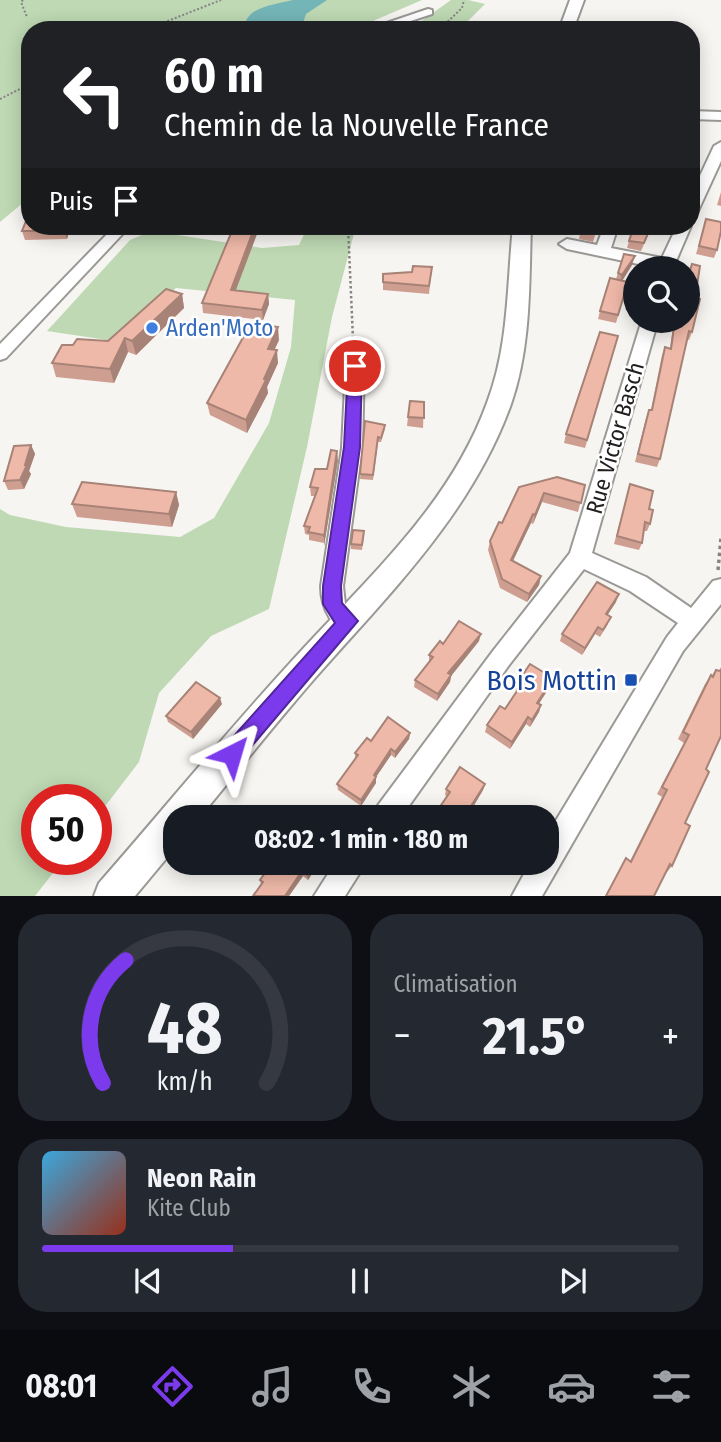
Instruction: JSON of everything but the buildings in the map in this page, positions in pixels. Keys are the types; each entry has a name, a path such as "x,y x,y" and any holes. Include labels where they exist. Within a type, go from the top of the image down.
{"main road":[{"path":"569,21 577,0"},
{"path":"189,805 416,542 466,475 486,439 500,401 518,325 522,235"},
{"path":"111,896 163,835"}],"street":[{"path":"414,21 438,3"},
{"path":"400,21 428,12"},
{"path":"700,115 721,116"},
{"path":"700,192 721,146"},
{"path":"0,354 114,235"},
{"path":"603,251 608,235"},
{"path":"670,256 680,235"},
{"path":"567,244 624,256"},
{"name":"Rue Victor Basch","path":"394,805 501,657 580,557 646,333"},
{"path":"348,621 338,614 332,604 332,586 352,447 355,366"},
{"path":"580,557 638,584 694,622"},
{"path":"526,896 675,644 718,591"},
{"path":"328,896 343,875"}],"path":[{"path":"23,0 21,2 27,17"},
{"path":"164,21 221,0"},
{"path":"448,21 462,8 464,0"},
{"path":"0,99 21,88"},
{"path":"348,235 349,299 355,366"},
{"path":"718,591 721,538"}],"green space":[{"path":"0,0 422,0 373,21 21,21 21,204 0,222"},
{"path":"451,0 485,4 468,21 422,21"},
{"path":"142,235 177,235 262,248 299,245 304,235 354,235 332,317 307,447 269,609 211,636 159,693 139,762 112,797 112,784 21,784 21,875 51,875 35,896 0,896 0,509 10,515 66,527 180,537 214,518 269,423 291,347 295,300 176,288 114,341 47,331 130,240"}],"water":[{"path":"293,0 327,0 306,14 304,21 246,21 254,12"}],"place":[{"name":"Arden'Moto","path":"152,328"},
{"name":"Bois Mottin","path":"631,680"}],"route":[{"path":"232,754 348,621 338,614 332,604 332,586 352,447 355,366"}]}
